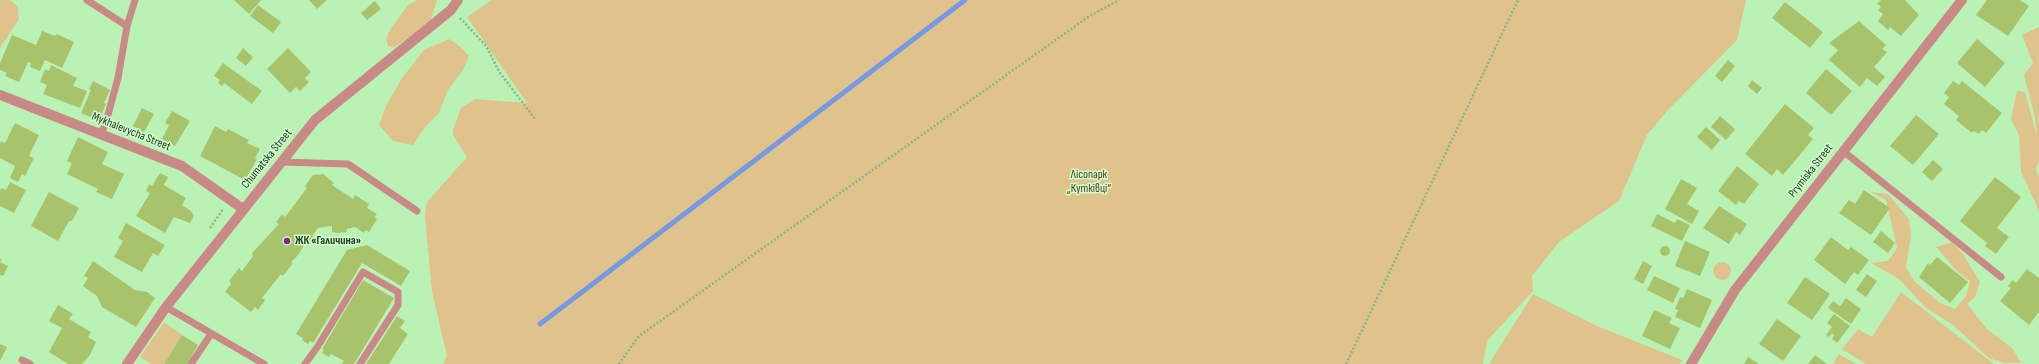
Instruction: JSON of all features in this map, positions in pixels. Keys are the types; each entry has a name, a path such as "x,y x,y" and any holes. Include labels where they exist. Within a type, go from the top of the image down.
{"street":[{"name":"Chumatska Street","path":"127,364 166,307 315,120 452,10 458,0"},
{"name":"Prymiska Street","path":"1691,364 1735,290 1962,0"},
{"name":"Mykhalevycha Street","path":"0,95 182,166 244,209"}],"lane":[{"path":"88,0 127,26"},
{"path":"101,134 106,122 118,78 127,26 136,0"},
{"path":"1843,151 2001,277"},
{"path":"281,162 348,164 417,211"},
{"path":"305,364 318,346 363,272 398,292 398,305 360,364"},
{"path":"166,307 264,364"},
{"path":"191,364 211,334"},
{"path":"22,360 30,364"}],"path":[{"path":"619,364 639,336 1088,17 1119,0"},
{"path":"1346,364 1518,0"},
{"path":"452,10 486,46 500,73 536,120"}],"green space":[{"path":"0,0 10,0 18,7 19,19 0,48"},
{"path":"417,0 437,0 430,23 395,47 388,46 386,39 391,28 408,5"},
{"name":"Лісопарк „Кутківці“","path":"492,0 1746,0 1737,40 1667,111 1647,135 1619,201 1559,242 1532,276 1533,291 1487,341 1483,364 443,364 447,356 432,292 425,218 426,206 428,201 467,157 453,135 453,130 461,108 475,99 527,103 467,17"},
{"path":"2039,27 2039,160 2036,170 2039,177 2039,214 2037,206 2021,172 2019,135 2011,119 2017,91 2025,92 2037,136 2035,118 2024,75 2033,63 2022,35"},
{"path":"449,39 457,44 469,56 463,70 448,90 439,113 425,127 413,145 393,141 379,125 386,106 402,78 424,50"},
{"path":"1871,192 1888,194 1909,219 1911,235 1906,267 1914,281 1940,303 1955,309 1966,296 1970,281 1957,271 1936,247 1952,242 1963,254 1980,282 1975,297 1967,304 1987,329 2013,349 2021,363 2004,363 1989,358 1953,325 1925,307 1899,279 1871,263 1888,261 1897,248 1886,200"},
{"path":"1718,262 1726,262 1731,267 1729,278 1726,280 1718,280 1713,275 1713,267"},
{"path":"1901,292 1994,364 1866,364 1842,349 1858,329 1872,337"},
{"path":"1533,294 1597,326 1682,360 1680,364 1489,364"},
{"path":"164,322 182,335 164,364 151,364 140,357"},
{"path":"1839,354 1856,364 1833,364"}],"building":[{"path":"234,0 261,0 249,14"},
{"path":"309,0 327,0 317,9"},
{"path":"1881,0 1905,0 1919,15 1901,36 1890,27 1888,30 1878,21 1883,14 1878,10 1881,7 1877,4"},
{"path":"1987,0 2020,0 2029,6 2008,36 1976,15"},
{"path":"375,1 381,9 367,20 361,13"},
{"path":"1785,2 1823,32 1810,48 1772,18"},
{"path":"258,5 281,22 273,33 250,16"},
{"path":"1859,21 1886,45 1882,49 1887,52 1874,67 1885,77 1877,86 1867,78 1860,87 1829,60 1838,50 1829,43"},
{"path":"42,31 55,36 57,34 74,42 62,68 45,60 40,71 30,67 31,63 28,62 19,82 5,76 7,73 0,70 0,63 12,35 36,45"},
{"path":"1977,39 2005,63 1985,87 1957,63"},
{"path":"243,48 253,57 246,66 236,58"},
{"path":"288,48 311,72 305,78 309,82 300,91 296,87 290,93 267,69"},
{"path":"1728,60 1735,66 1722,82 1715,76"},
{"path":"223,63 262,91 252,104 224,83 222,86 218,83 220,80 214,76"},
{"path":"51,65 77,78 73,86 87,91 80,108 43,94 47,85 40,82 45,69 49,71"},
{"path":"1826,69 1852,91 1831,115 1806,93"},
{"path":"1752,80 1762,88 1757,94 1748,86"},
{"path":"93,81 110,90 104,103 106,104 99,121 81,113 91,90 89,89"},
{"path":"1953,81 1959,85 1962,81 2002,113 1986,133 1982,130 1979,134 1974,131 1972,133 1956,120 1959,116 1944,104 1949,97 1944,93"},
{"path":"1785,104 1814,128 1808,135 1813,139 1783,175 1777,169 1772,176 1745,154"},
{"path":"142,108 154,114 144,132 133,126"},
{"path":"172,111 190,121 175,146 162,139 169,125 165,123"},
{"path":"1916,115 1939,134 1913,165 1890,146"},
{"path":"1720,116 1735,129 1726,140 1711,127"},
{"path":"15,123 39,135 29,156 34,158 25,176 22,174 18,182 10,178 15,166 0,158 1,141 5,143"},
{"path":"215,126 226,132 228,129 249,140 247,143 260,149 255,158 257,159 245,180 200,156"},
{"path":"1706,127 1720,140 1712,150 1697,137"},
{"path":"78,137 108,152 102,164 124,174 112,199 96,192 98,189 67,174 72,163 67,161"},
{"path":"1933,160 1943,169 1932,181 1922,172"},
{"path":"1737,166 1759,184 1744,204 1739,201 1736,205 1718,191"},
{"path":"160,173 168,177 164,185 186,198 182,205 191,211 194,216 190,223 174,217 165,233 136,216 150,193 146,191 149,184 152,186"},
{"name":"ЖК «Галичина»","path":"323,174 334,183 332,185 353,199 355,195 369,204 367,208 377,214 374,217 377,219 369,232 366,230 364,233 355,227 346,229 347,232 338,233 332,232 332,226 318,228 312,236 315,238 308,246 305,244 298,255 291,262 293,263 283,276 281,274 262,298 265,300 258,310 255,307 251,312 225,292 231,284 229,281 239,268 242,271 253,256 252,253 279,224 276,222 282,214 285,217 307,188 305,186 313,175"},
{"path":"1995,177 2021,197 1997,228 2009,237 1996,254 1985,246 1987,243 1960,221"},
{"path":"1681,179 1697,188 1687,204 1699,211 1692,224 1665,209"},
{"path":"10,182 26,190 14,213 0,206 1,188 6,190"},
{"path":"1864,190 1890,208 1871,235 1839,213 1849,200 1855,204"},
{"path":"49,192 79,208 72,221 69,221 58,241 31,226"},
{"path":"1719,206 1747,224 1740,235 1736,232 1729,244 1703,228"},
{"path":"1657,214 1675,223 1677,219 1690,225 1682,241 1651,226"},
{"path":"126,223 165,245 158,256 153,253 142,272 114,257 123,241 118,238"},
{"path":"1881,231 1895,243 1888,253 1873,242"},
{"path":"1831,237 1848,250 1851,247 1869,260 1858,275 1854,272 1845,284 1814,260"},
{"path":"1685,241 1710,252 1700,276 1675,266"},
{"path":"367,245 410,271 401,286 362,263 313,343 310,341 308,344 302,340 303,338 296,334 347,250"},
{"path":"1665,246 1670,251 1665,256 1660,251"},
{"path":"1937,257 1968,282 1950,303 1919,277 1928,263 1930,265"},
{"path":"93,261 135,290 147,292 155,298 136,327 102,307 97,296 83,286 88,278 84,276"},
{"path":"1643,261 1652,266 1643,284 1634,279"},
{"path":"0,262 8,266 3,276 0,275"},
{"path":"2027,269 2039,278 2039,312 2029,325 2000,301 2011,288 2008,286 2013,280 2016,283"},
{"path":"1867,274 1877,281 1866,297 1856,290"},
{"path":"1654,276 1680,288 1673,303 1647,290"},
{"path":"1805,277 1830,294 1812,320 1787,303"},
{"path":"363,280 394,298 354,364 342,364 344,361 331,354 329,357 322,353 324,350 322,349"},
{"path":"1687,289 1712,300 1700,328 1675,317 1678,310 1675,309 1680,297 1683,298"},
{"path":"1846,298 1861,309 1851,324 1828,308 1833,301 1840,306"},
{"path":"58,305 73,314 69,319 91,332 88,337 96,342 90,355 82,364 68,364 49,352 62,328 49,321"},
{"path":"1654,310 1672,318 1669,323 1680,328 1670,349 1642,336"},
{"path":"1834,314 1850,326 1837,343 1832,339 1834,335 1832,333 1829,337 1826,335 1832,327 1827,323"},
{"path":"397,316 405,321 400,328 408,334 389,364 366,364"},
{"path":"1777,319 1801,336 1783,361 1759,344"},
{"path":"182,335 198,345 187,364 164,364"},
{"path":"0,344 7,347 0,361"},
{"path":"1815,355 1827,364 1808,364"},
{"path":"1748,357 1759,364 1744,364"}],"waterway":[{"path":"540,324 965,0"}],"place":[{"name":"ЖК «Галичина»","path":"287,241"}]}
